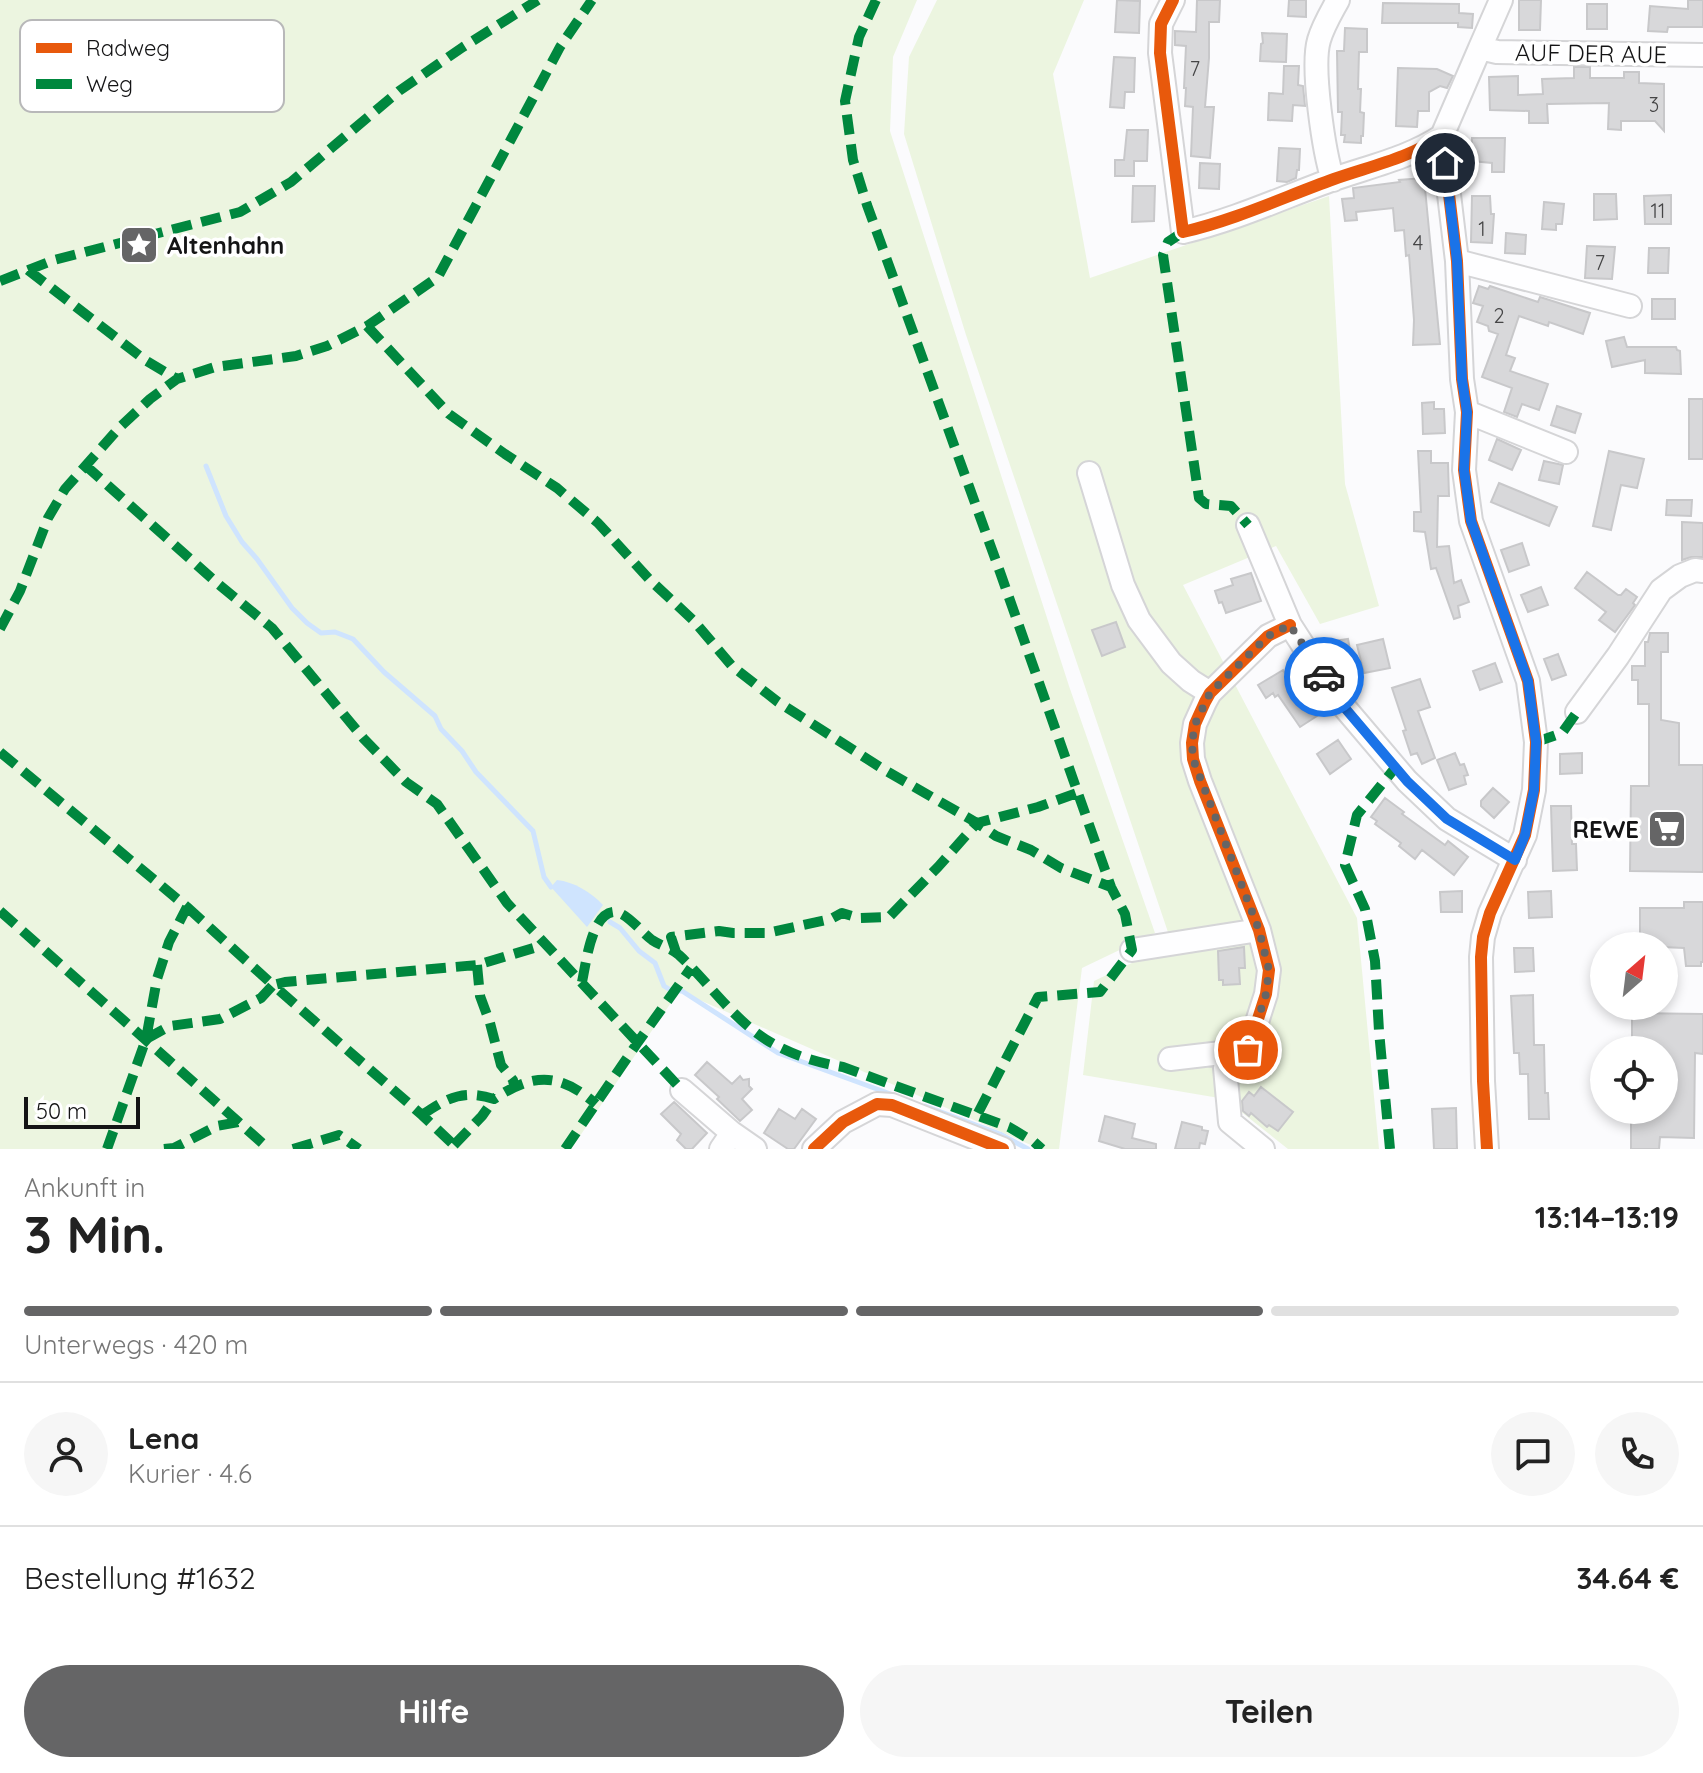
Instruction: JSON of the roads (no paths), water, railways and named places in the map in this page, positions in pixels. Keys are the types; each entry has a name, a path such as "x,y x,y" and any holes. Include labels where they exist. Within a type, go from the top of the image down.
{"street":[{"path":"1173,0 1161,24 1160,53 1183,232 1213,225 1412,153 1442,136 1457,261 1462,379 1467,412 1464,470 1471,521 1528,681 1536,742 1534,790 1525,835 1490,913 1483,937 1483,1081 1487,1149"},
{"path":"1333,180 1327,162 1316,57 1318,41 1338,0"},
{"name":"AUF DER AUE","path":"1442,136 1501,0"},
{"name":"AUF DER AUE","path":"1480,48 1497,52 1703,55"},
{"path":"1457,261 1630,306"},
{"path":"1467,412 1566,452"},
{"path":"1089,473 1123,585 1139,620 1171,663 1210,693"},
{"path":"1248,525 1290,625 1339,701 1407,781 1447,819 1515,860"},
{"path":"1577,712 1661,590 1680,576 1695,570 1703,571"},
{"path":"1260,1146 1230,1122 1225,1068 1248,1050 1266,994 1269,970 1259,930 1193,759 1192,743 1195,724 1210,693 1268,636 1290,625"},
{"path":"1132,950 1259,930"},
{"path":"1170,1059 1248,1050"},
{"path":"682,1090 726,1141 755,1149"},
{"path":"814,1149 843,1122 877,1104 892,1105 1003,1149"}],"water":[{"path":"557,880 582,888 603,905 587,927 551,887"}],"waterway":[{"path":"206,466 226,516 292,608 321,633 335,632 353,639 384,672 435,716 441,729 476,772 533,831 544,877 551,887"},
{"path":"610,922 655,963 664,986 672,991 682,991 778,1053 896,1096"},
{"path":"925,1106 1000,1134 1028,1149"}],"place":[{"name":"Altenhahn","path":"139,245"},
{"name":"REWE","path":"1667,829"}]}
